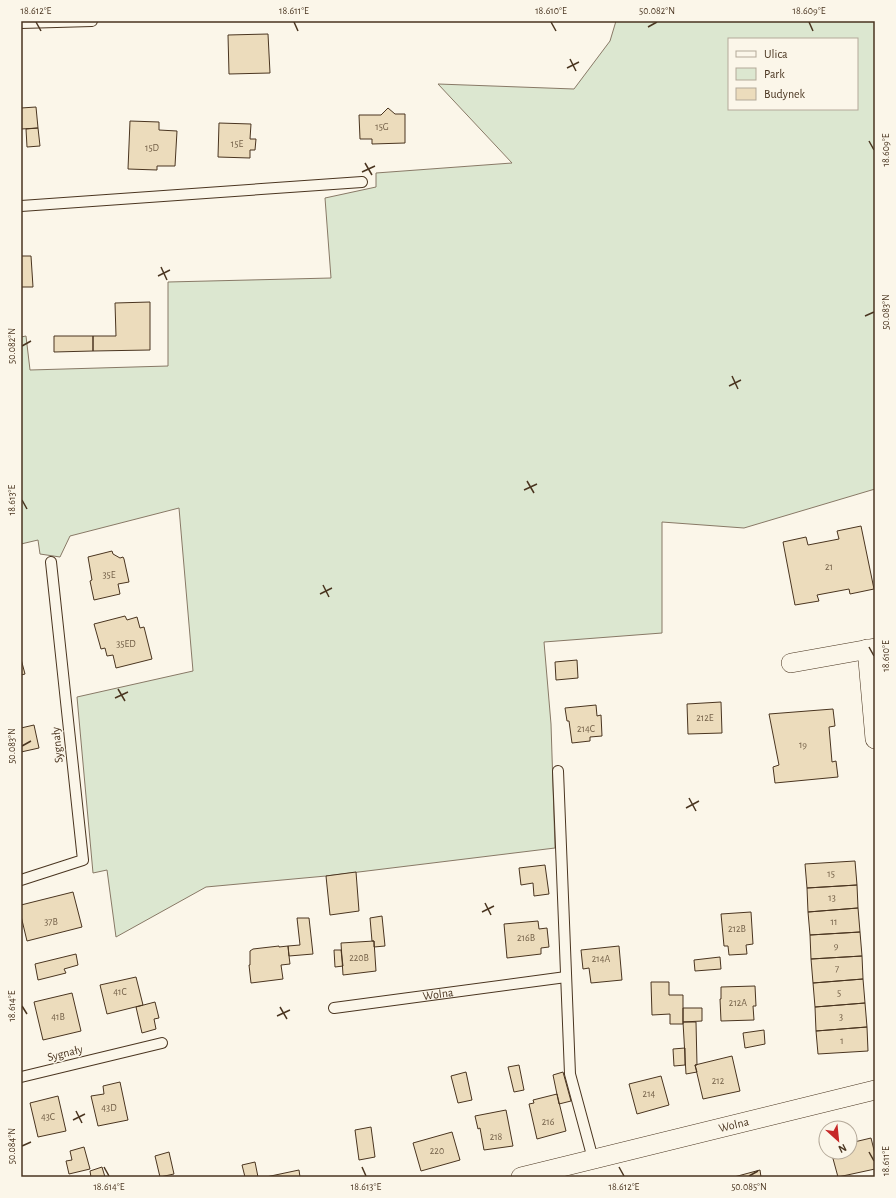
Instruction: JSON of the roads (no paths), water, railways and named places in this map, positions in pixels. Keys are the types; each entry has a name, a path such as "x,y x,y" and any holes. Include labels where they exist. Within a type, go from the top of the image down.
{"street":[{"path":"791,664 871,648 875,739"},
{"name":"Wolna","path":"522,1177 875,1090"}],"lane":[{"path":"21,23 92,21"},
{"path":"21,206 362,182"},
{"name":"Sygnały","path":"21,880 83,860 50,562"},
{"path":"558,770 570,1074 593,1159"},
{"name":"Wolna","path":"334,1008 566,977"},
{"name":"Sygnały","path":"21,1077 162,1043"}]}
